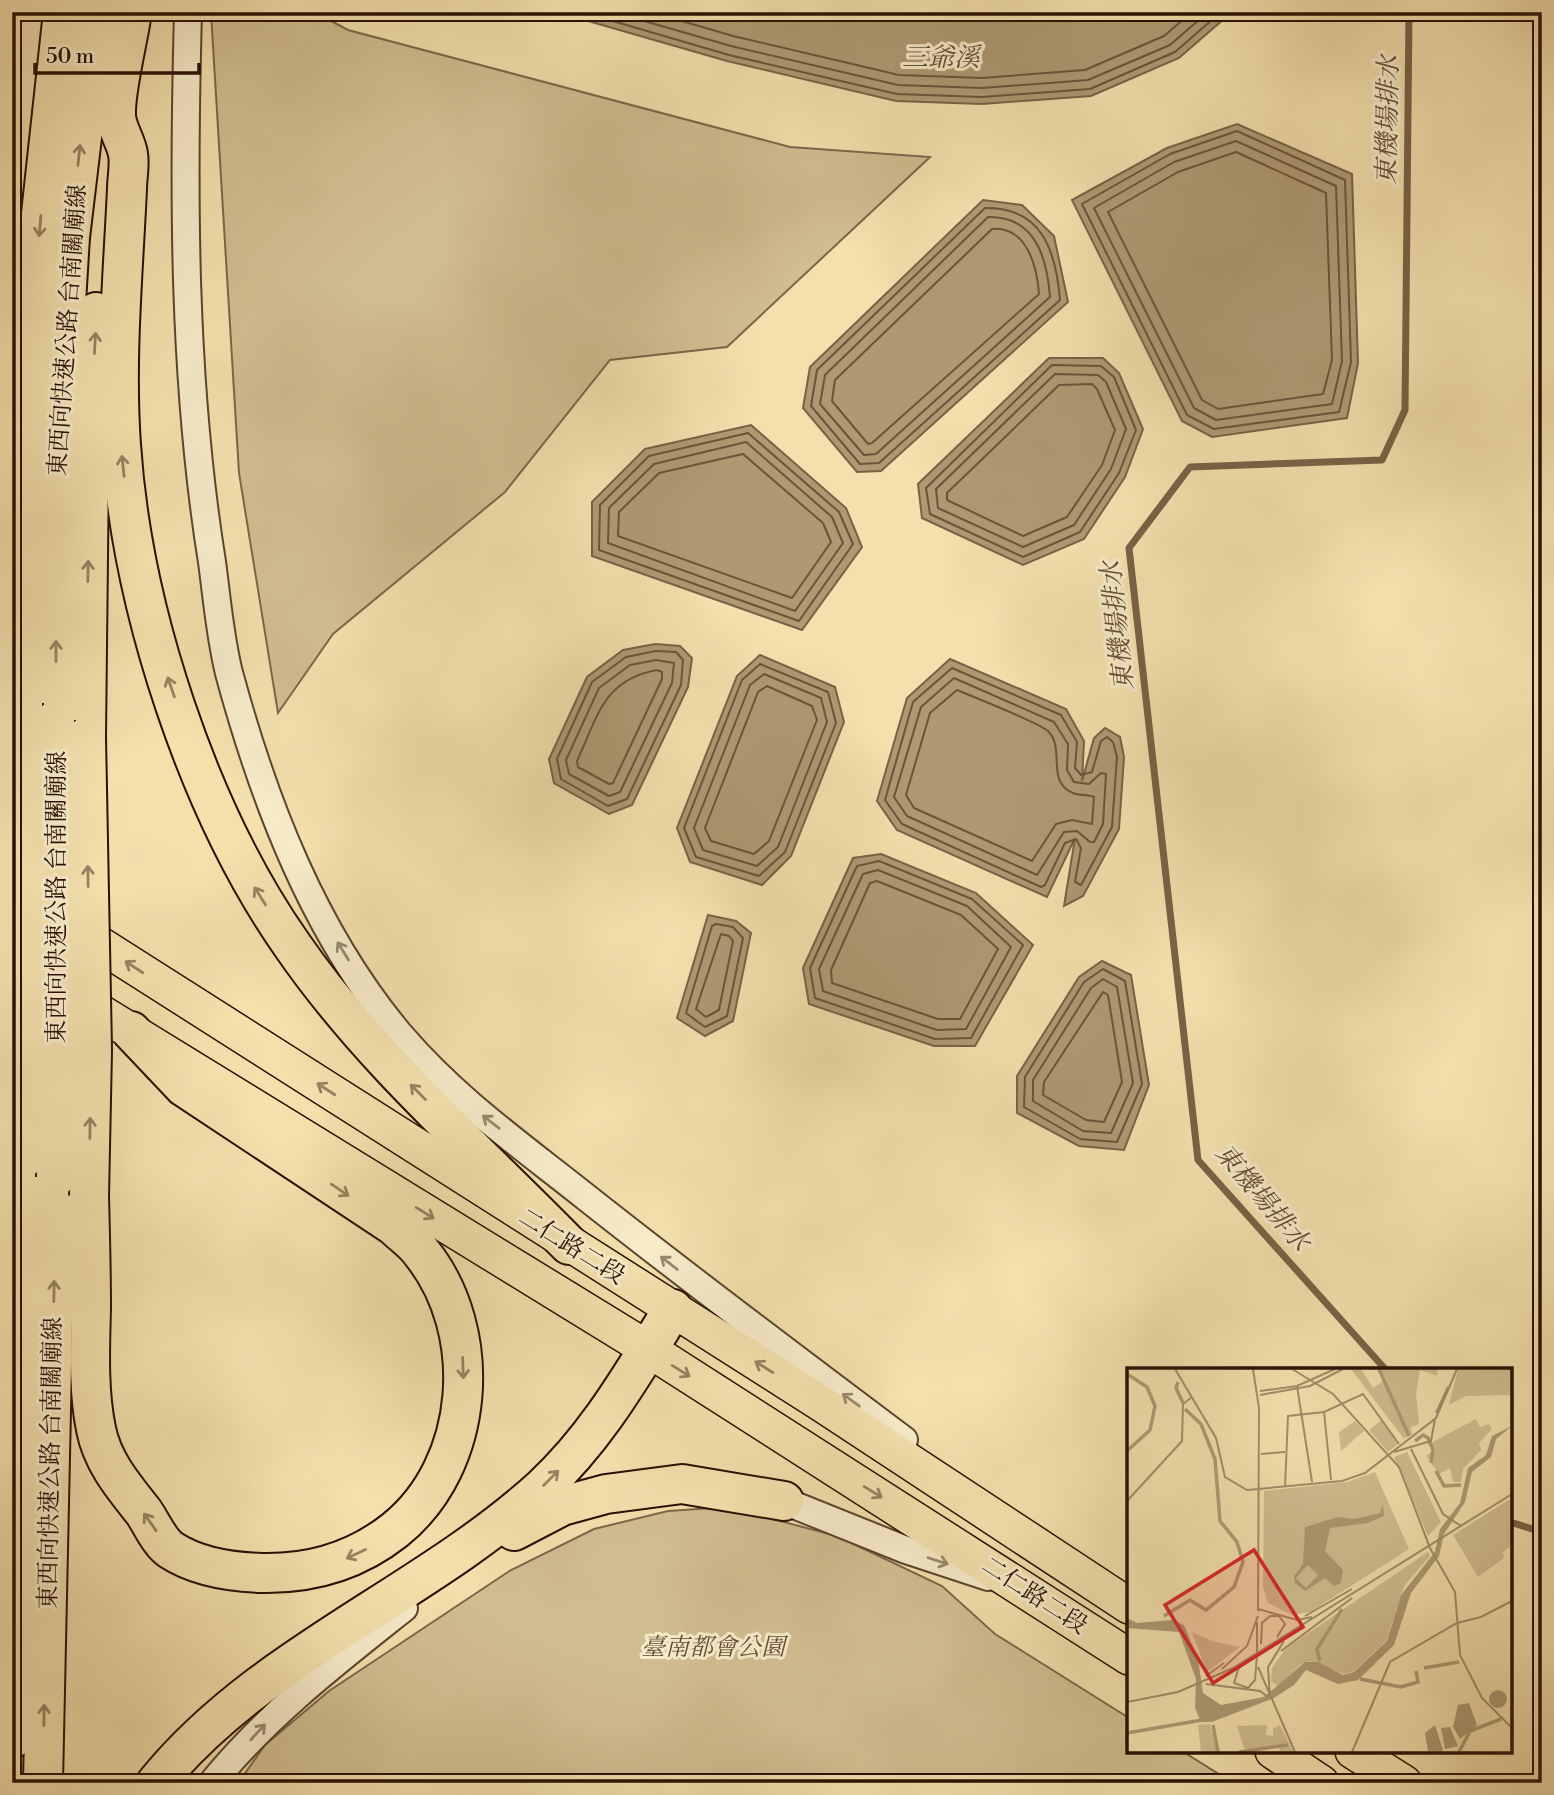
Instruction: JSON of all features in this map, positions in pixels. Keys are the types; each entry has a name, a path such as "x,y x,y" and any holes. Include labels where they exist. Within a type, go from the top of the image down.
{"highway":[{"name":"東西向快速公路 台南關廟線","path":"12,1739 23,1159 55,720 26,418 45,169 63,12"},
{"name":"東西向快速公路 台南關廟線","path":"43,1783 56,1177 57,449 70,237 97,12"},
{"path":"131,1031 184,1087 394,1226 421,1251 441,1283 454,1314 463,1351 464,1392 457,1428 443,1466 425,1498 396,1530 366,1549 328,1567 289,1573 244,1572 205,1566 168,1548 111,1470 96,1430 90,1370 92,1050 55,720 89,466 100,244 115,116 132,12"},
{"path":"115,116 128,156 120,403 120,442 127,514 141,582 189,740 220,817 255,890 292,947 365,1040 569,1245"},
{"path":"156,1783 203,1732 279,1671 440,1566 540,1489 605,1419 673,1309"},
{"path":"440,1566 562,1506 606,1494 681,1484 783,1501"}],"main road":[{"name":"二仁路二段","path":"12,890 673,1309 1127,1605"},
{"name":"二仁路二段","path":"12,959 648,1349 1127,1656"},
{"path":"1276,1753 1321,1783"},
{"path":"1356,1753 1404,1783"}],"street":[{"path":"188,12 185,114 188,307 202,501 228,670 295,866 329,929 364,987 402,1036 461,1099 689,1279 912,1445 1127,1591"},
{"path":"212,1783 271,1718 321,1674 405,1608 478,1558 551,1523 638,1504 711,1498 783,1501 906,1550 1027,1590"}],"green space":[{"path":"314,12 348,30 790,147 930,157 727,347 610,360 505,492 333,634 278,713 239,473 211,13"},
{"name":"臺南都會公園","path":"713,1508 761,1516 837,1536 942,1586 995,1634 1127,1717 1127,1753 1185,1753 1233,1783 238,1783 265,1745 329,1691 511,1570 594,1529 668,1511"}],"water":[{"name":"三爺溪","path":"557,12 1232,12 1179,58 1091,96 982,104 896,101 727,61"},
{"path":"1237,124 1352,174 1358,363 1347,418 1212,437 1182,421 1072,200 1167,148"},
{"path":"983,200 1022,205 1054,236 1068,302 881,471 857,472 803,408 810,367"},
{"path":"1049,358 1103,358 1119,373 1143,429 1125,477 1084,539 1023,565 922,518 918,484"},
{"path":"751,425 846,508 862,547 802,630 592,556 592,502 645,449"},
{"path":"655,644 680,646 692,658 688,687 632,805 609,814 554,783 549,759 587,677 623,650"},
{"path":"760,655 835,687 844,722 791,856 762,885 690,862 677,828 737,676"},
{"path":"950,659 1066,709 1084,741 1082,781 1094,738 1105,728 1120,737 1124,757 1119,829 1083,896 1064,906 1075,838 1047,897 897,830 877,801 907,698"},
{"path":"881,854 976,893 1033,945 975,1046 934,1046 809,1004 803,968 853,858"},
{"path":"708,915 736,921 751,933 733,1021 705,1036 677,1018"},
{"path":"1102,961 1131,975 1149,1085 1124,1150 1079,1146 1017,1113 1017,1076 1079,977"}],"waterway":[{"name":"東機場排水","path":"1384,1368 1198,1160 1129,548 1190,467 1382,460 1405,410 1409,12"},
{"name":"東機場排水","path":"1512,1523 1542,1532"}]}
